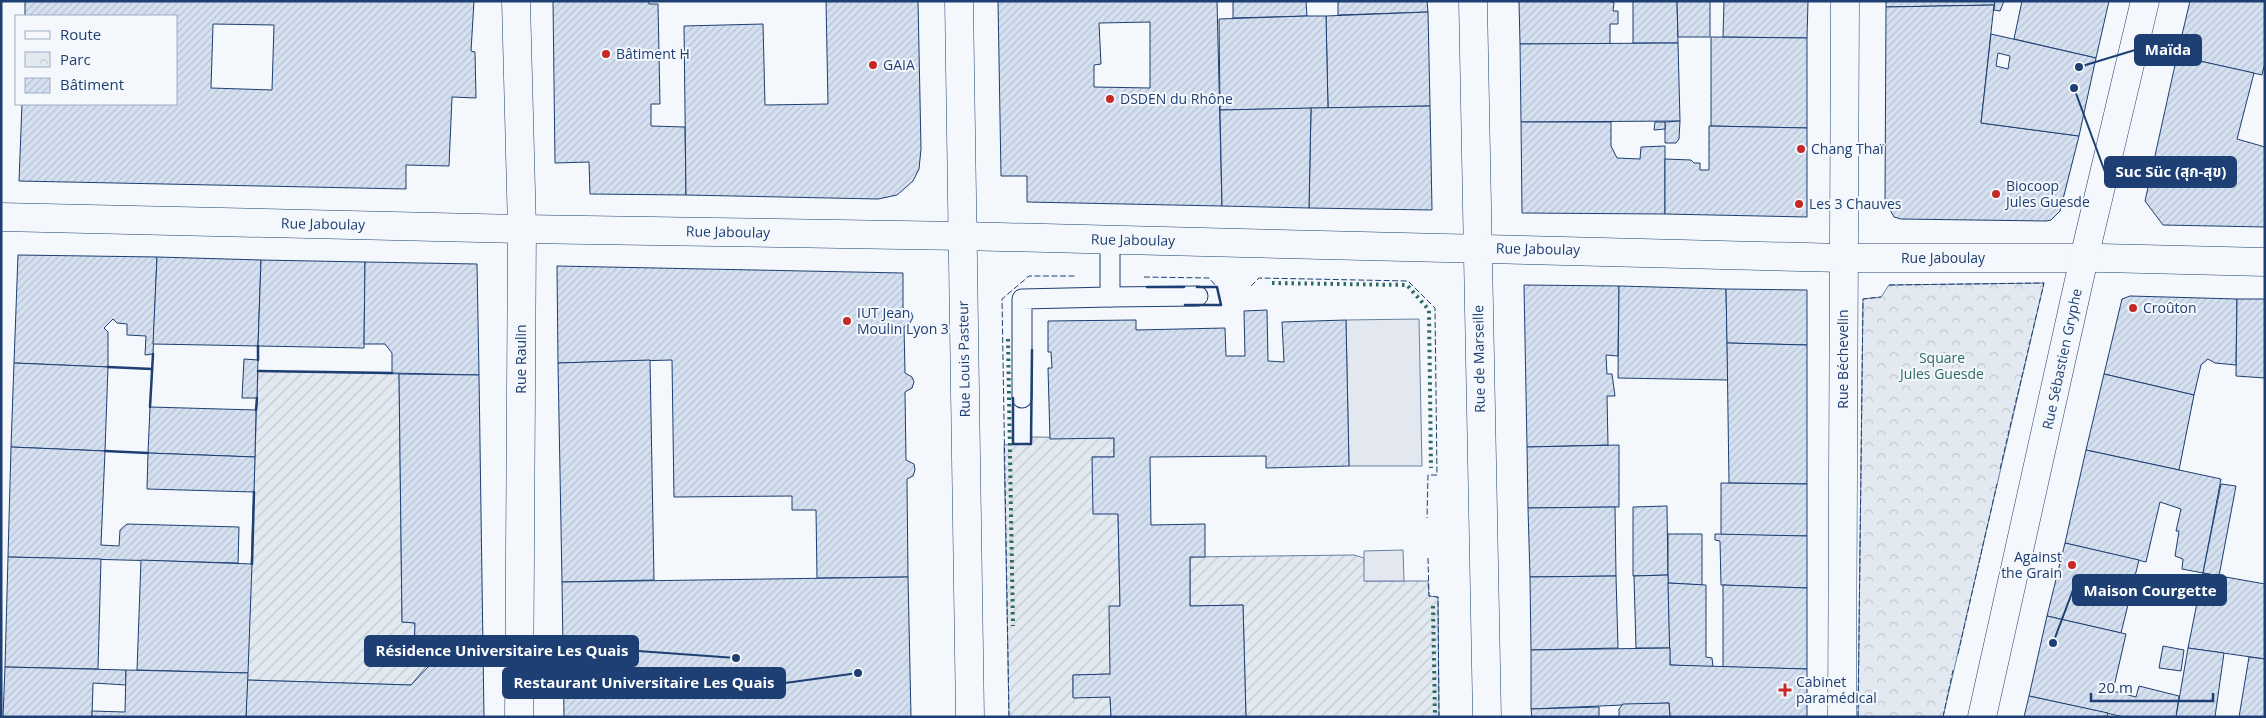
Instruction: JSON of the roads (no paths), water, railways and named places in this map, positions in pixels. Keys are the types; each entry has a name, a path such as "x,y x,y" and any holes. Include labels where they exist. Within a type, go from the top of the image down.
{"street":[{"name":"Rue Raulin","path":"516,1 522,229 519,717"},
{"name":"Rue Louis Pasteur","path":"959,1 970,717"},
{"name":"Rue de Marseille","path":"1473,1 1487,717"},
{"name":"Rue Béchevelin","path":"1842,717 1845,1"},
{"name":"Rue Sébastien Gryphe","path":"1982,717 2084,258 2145,1"},
{"name":"Rue Jaboulay","path":"1,217 522,229 1110,239 1843,258 2084,258 2265,262"}],"lane":[{"path":"1110,239 1110,297"},
{"path":"1022,398 1022,299 1198,296"}],"place":[{"name":"Bâtiment H","path":"606,54"},
{"name":"GAIA","path":"873,65"},
{"name":"Maïda","path":"2079,67"},
{"name":"Suc Süc (สุก-สุข)","path":"2074,88"},
{"name":"DSDEN du Rhône","path":"1110,99"},
{"name":"Chang Thaï","path":"1801,149"},
{"name":"Biocoop Jules Guesde","path":"1996,194"},
{"name":"Les 3 Chauves","path":"1799,204"},
{"name":"Croûton","path":"2133,308"},
{"name":"IUT Jean Moulin Lyon 3","path":"847,321"},
{"name":"Against the Grain","path":"2072,565"},
{"name":"Maison Courgette","path":"2053,643"},
{"name":"Résidence Universitaire Les Quais","path":"736,658"},
{"name":"Restaurant Universitaire Les Quais","path":"858,673"},
{"name":"Cabinet paramédical","path":"1785,690"}],"park label":[{"name":"Square Jules Guesde","path":"1942,366"}]}
